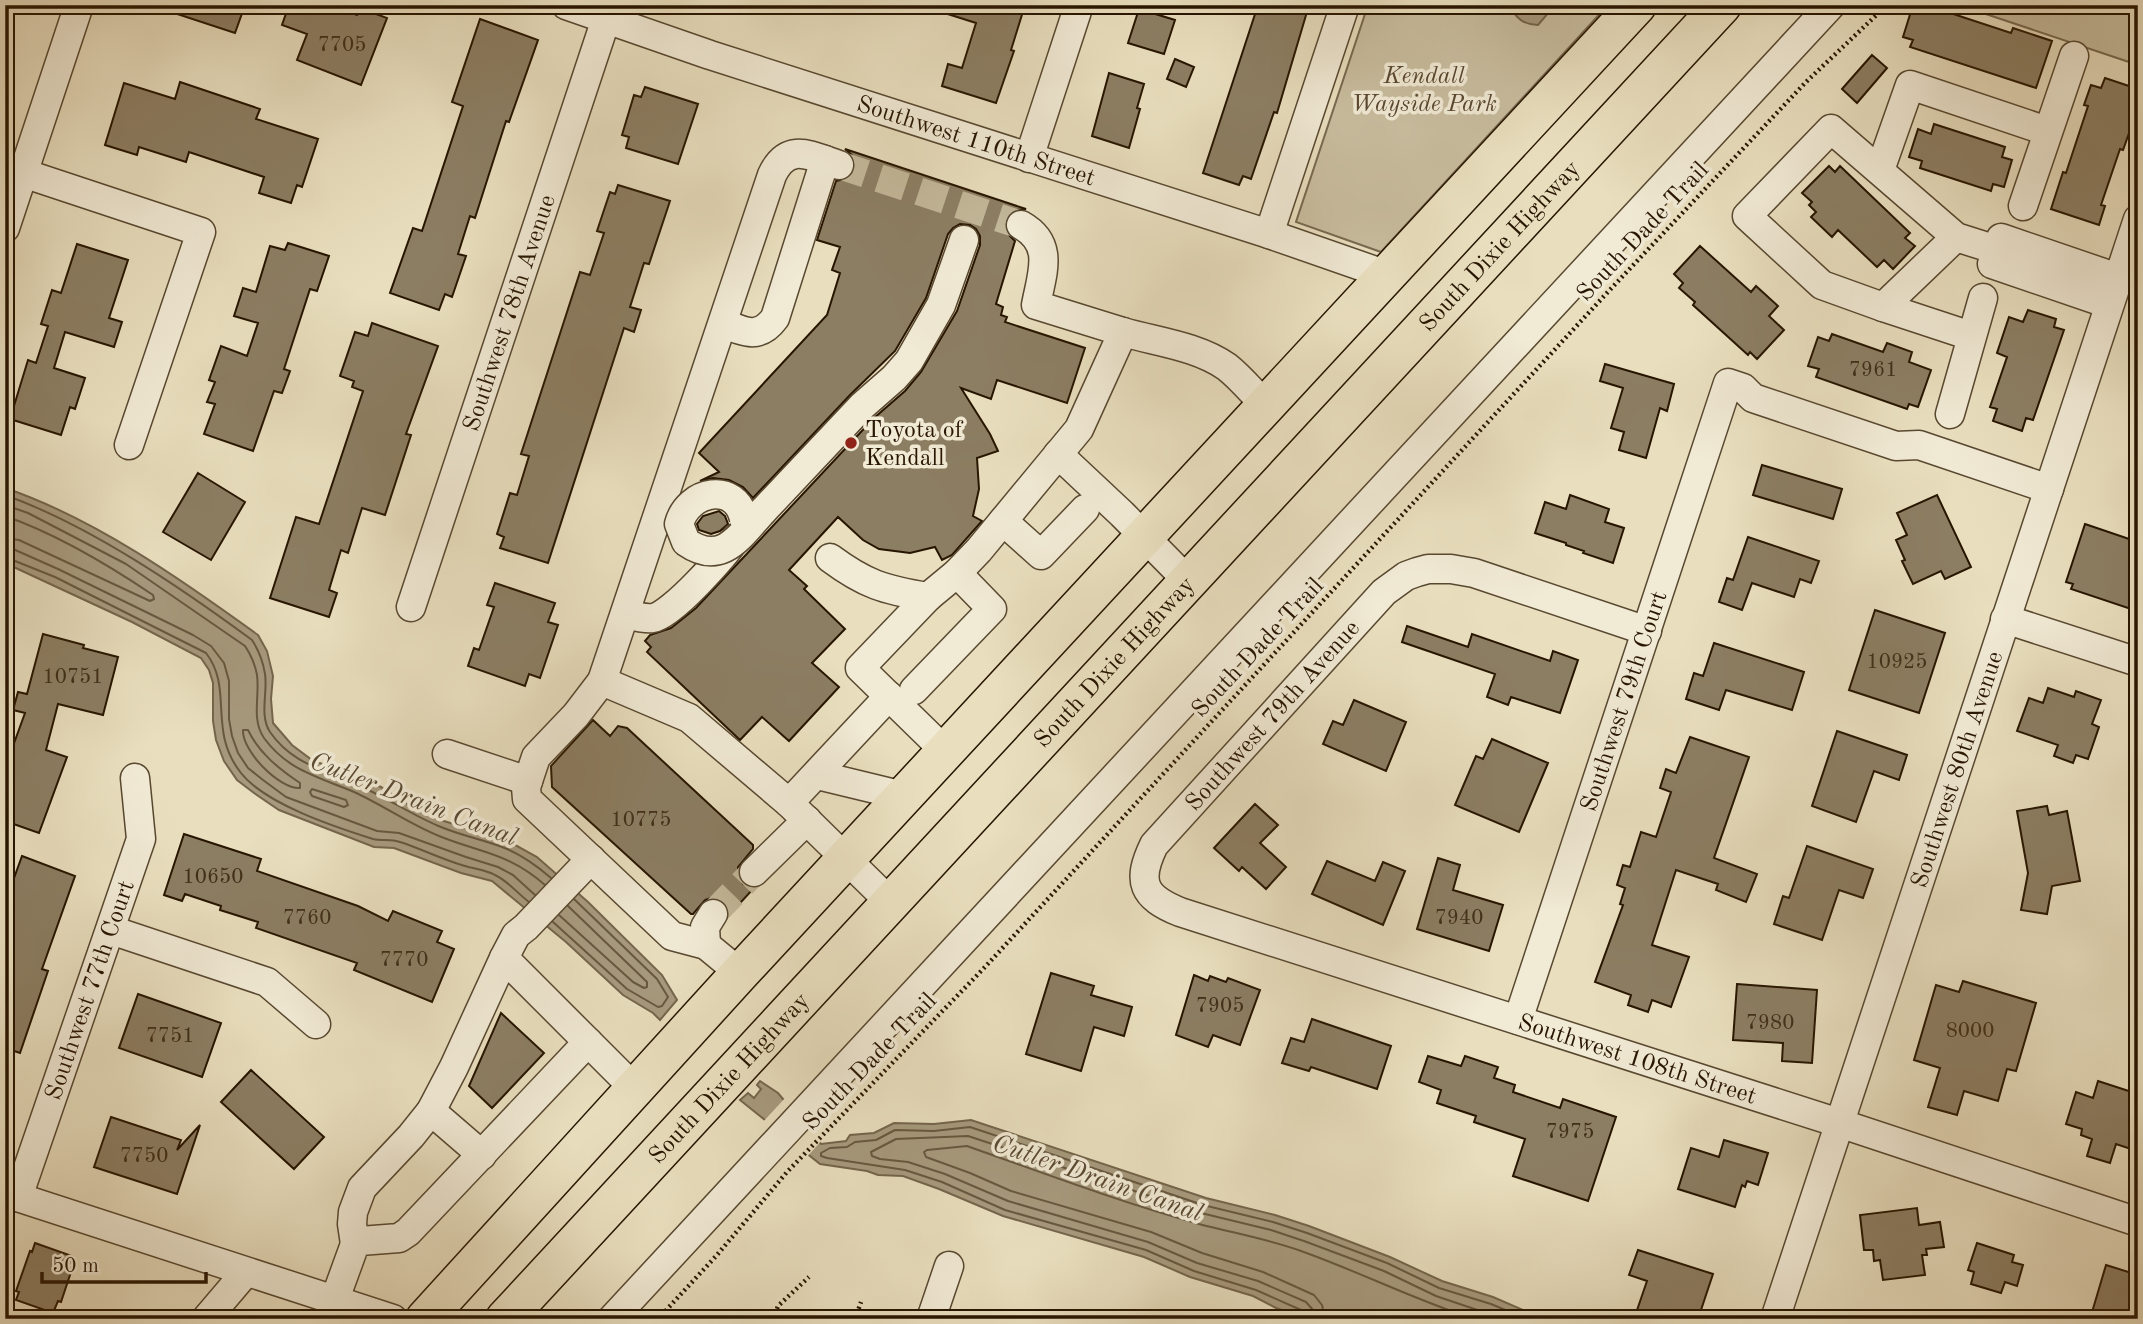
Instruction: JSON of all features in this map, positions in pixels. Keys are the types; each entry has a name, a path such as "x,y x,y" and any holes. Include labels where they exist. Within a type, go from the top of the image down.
{"highway":[{"path":"425,1319 740,973 1637,5"},
{"name":"South Dixie Highway","path":"505,1319 1722,5"},
{"path":"1387,275 1449,298"}],"street":[{"path":"5,228 79,5"},
{"name":"Southwest 110th Street","path":"566,5 1387,275"},
{"path":"1029,158 1079,5"},
{"path":"1269,234 1345,5"},
{"path":"612,1319 1831,5"},
{"name":"Southwest 78th Avenue","path":"411,607 606,19"},
{"path":"2023,206 2074,55"},
{"path":"1880,170 1910,85 2048,131"},
{"path":"1972,335 1822,285 1747,216 1831,129 1956,237 2114,291"},
{"path":"723,323 743,332 758,332 768,327 775,318 832,163 801,153 790,154 779,162 723,323 632,615 602,681 576,715 536,757 528,781 527,799 586,864 673,936 706,944 740,973"},
{"path":"23,173 201,232 130,445"},
{"name":"Southwest 80th Avenue","path":"1775,1319 2138,219"},
{"path":"1021,225 1040,241 1044,252 1036,305 1176,345 1218,362 1228,368 1266,406"},
{"path":"1883,307 1956,237"},
{"path":"632,615 653,618 676,605 733,542 753,515 862,406 894,378 909,361 941,305 964,240"},
{"path":"1950,414 1983,298"},
{"path":"945,751 902,693 860,668 928,597 957,573 1079,429 1123,332"},
{"name":"Southwest 79th Court","path":"1518,1020 1647,631 1736,385 1753,398 1896,446 1919,445 2049,489"},
{"path":"1058,454 1187,580"},
{"path":"1003,521 1041,555 1085,509"},
{"path":"830,558 856,578 873,585 928,597"},
{"name":"Southwest 79th Avenue","path":"1145,885 1143,872 1154,845 1384,592 1406,576 1428,569 1474,573 1647,631"},
{"path":"754,872 798,812 817,775 992,610 957,573"},
{"path":"2005,619 2138,662"},
{"path":"602,681 688,718 798,812 890,902"},
{"path":"447,754 528,781"},
{"path":"817,775 904,796"},
{"name":"Southwest 77th Court","path":"12,1195 111,930 141,839 135,778"},
{"path":"351,1254 353,1212 362,1188 431,1111 516,935 586,864"},
{"name":"Southwest 108th Street","path":"1145,885 1150,895 1163,905 1180,912 1839,1123 2138,1222"},
{"path":"706,944 705,927 713,914"},
{"path":"111,930 267,982 316,1024"},
{"path":"504,958 634,1088"},
{"path":"335,1299 351,1254 360,1241 399,1238 408,1232 588,1042"},
{"path":"431,1111 482,1155"},
{"path":"12,1195 393,1319"},
{"path":"931,1319 949,1266"},
{"path":"206,1319 246,1272"}],"path":[{"name":"South Dade Trail","path":"658,1319 717,1255 787,1172 985,967 1597,304 1806,82 1887,5"},
{"path":"756,1314 771,1319 778,1306 809,1277"},
{"path":"855,1319 860,1302"}],"green space":[{"name":"Kendall Wayside Park","path":"1368,5 1608,5 1381,252 1296,222"},
{"path":"1959,5 2138,5 2138,65"}],"water":[{"path":"1510,5 1555,5 1538,25 1521,20"},
{"path":"5,488 104,533 168,572 258,635 267,651 273,676 273,723 292,745 312,760 381,787 409,805 444,821 508,841 537,857 588,902 662,975 677,1000 660,1020 623,995 566,942 492,881 461,873 394,848 374,847 279,810 254,793 237,780 224,761 216,740 213,721 213,683 201,658 132,622 5,563"},
{"name":"Cutler Drain Canal","path":"760,1081 778,1093 821,1144 846,1141 850,1135 874,1133 894,1123 934,1124 971,1120 1206,1198 1309,1226 1390,1257 1442,1281 1493,1297 1544,1319 1308,1319 1276,1308 1253,1296 1190,1277 1144,1257 1003,1216 903,1176 878,1175 820,1164 740,1100 748,1093 754,1098 761,1089 757,1085"}],"pier":[{"path":"786,1097 823,1139 806,1158 762,1123"}],"building":[{"path":"162,5 245,5 235,33 162,9"},
{"path":"289,5 331,5 357,15 360,8 387,18 361,85 297,60 307,34 282,25"},
{"path":"933,5 1025,5 1011,50 1014,51 996,103 942,86 948,64 962,68 976,23 932,9"},
{"path":"1258,5 1309,5 1277,113 1274,112 1251,179 1243,176 1239,185 1203,173"},
{"path":"1926,5 2011,33 2013,28 2052,41 2036,88 1910,47 1913,40 1903,37 1912,8 1924,12"},
{"path":"1139,9 1175,20 1164,54 1128,43"},
{"path":"480,19 538,40 509,122 506,121 475,218 470,216 458,254 466,256 452,297 445,294 439,310 390,293 413,228 422,231 463,106 452,102"},
{"path":"1872,55 1887,68 1857,103 1842,89"},
{"path":"1175,59 1194,67 1186,87 1167,79"},
{"path":"1109,73 1144,84 1129,148 1092,136"},
{"path":"2105,78 2138,89 2138,94 2129,121 2133,122 2123,150 2120,149 2101,205 2105,206 2099,225 2051,209 2088,106 2084,105 2091,85 2101,88"},
{"path":"180,82 260,109 256,119 318,139 302,187 297,185 291,203 259,193 264,177 189,152 186,162 139,147 137,155 105,145 124,83 175,99"},
{"path":"645,87 698,104 678,164 626,148 629,137 622,135 634,95 641,97"},
{"path":"1934,124 2005,147 2002,157 2012,160 2004,187 1993,184 1991,191 1920,168 1922,161 1909,157 1918,129 1931,134"},
{"name":"Toyota of Kendall","path":"845,149 1026,209 1014,210 1007,216 1006,232 1015,241 996,304 1003,307 1001,315 1007,317 1005,322 1085,348 1067,403 997,380 991,399 961,388 998,451 977,458 979,489 973,516 982,521 952,555 942,560 935,547 910,553 879,549 863,540 838,517 789,570 807,586 804,589 845,629 812,663 839,687 789,741 762,717 740,740 647,652 651,647 645,641 650,635 671,628 696,608 874,418 905,391 921,372 957,311 980,245 980,236 970,225 960,224 953,228 948,234 926,298 895,351 753,498 743,487 729,480 713,478 700,481 719,472 699,453 827,315 840,273 832,270 840,247 817,240 836,181 849,178 855,170 852,155"},
{"path":"1829,166 1835,172 1840,166 1910,233 1905,238 1915,246 1893,269 1884,260 1877,267 1838,230 1832,237 1811,217 1816,212 1809,205 1812,202 1802,193"},
{"path":"618,185 670,201 649,264 644,263 630,307 641,310 634,332 624,328 548,563 500,548 504,537 497,534 510,493 517,495 529,456 521,454 580,272 590,275 604,233 597,231 610,192 615,194"},
{"path":"288,243 329,256 317,291 310,289 284,369 290,371 282,393 274,391 253,451 204,434 215,404 207,402 215,382 209,380 221,346 247,356 258,323 234,316 243,288 256,292 270,246 285,250"},
{"path":"77,244 128,260 109,318 122,322 114,347 65,332 54,368 85,378 75,409 70,407 61,435 10,419 28,360 36,363 48,326 41,324 52,290 61,293"},
{"path":"1700,246 1751,292 1756,286 1778,306 1769,316 1784,330 1757,359 1750,352 1748,355 1693,305 1695,302 1679,288 1683,283 1674,274"},
{"path":"2028,310 2056,319 2054,327 2064,330 2033,420 2026,418 2022,431 1993,421 1997,409 1990,407 2007,357 1997,353 2009,317 2023,322"},
{"path":"372,323 438,346 406,434 411,435 385,515 362,508 348,553 341,550 329,590 337,593 329,617 270,598 296,517 319,524 363,391 352,387 354,381 340,376 355,332 368,336"},
{"path":"1832,334 1883,352 1887,343 1912,352 1909,362 1931,370 1918,407 1909,404 1907,409 1816,377 1819,369 1808,366 1818,337 1829,341"},
{"path":"1605,364 1674,384 1667,411 1660,408 1646,458 1619,450 1624,432 1611,428 1623,388 1600,381"},
{"path":"1762,465 1842,489 1833,519 1753,495"},
{"path":"198,473 245,502 211,560 163,532"},
{"path":"1570,495 1609,509 1605,522 1624,528 1613,563 1535,533 1545,502 1566,509"},
{"path":"1937,495 1971,567 1945,579 1941,571 1913,584 1896,540 1907,535 1897,513"},
{"path":"719,511 728,524 711,534 699,530 697,524 703,516"},
{"path":"2085,524 2138,542 2138,587 2131,609 2071,589 2073,584 2066,582"},
{"path":"1748,537 1819,561 1811,583 1800,579 1794,597 1752,583 1742,610 1719,602 1727,578 1733,580"},
{"path":"495,583 555,603 548,622 558,625 540,678 529,674 525,686 468,666 474,648 479,650 494,607 487,605"},
{"path":"1875,610 1945,633 1919,713 1849,690"},
{"path":"1407,626 1468,647 1472,634 1550,661 1553,651 1578,660 1560,713 1511,697 1508,705 1487,697 1495,674 1402,642"},
{"path":"43,634 118,657 103,715 58,704 46,750 67,757 39,833 5,821 5,768 25,713 13,710 18,692 27,694"},
{"path":"1714,643 1804,672 1792,710 1726,690 1719,710 1686,699 1694,673 1703,676"},
{"path":"2048,688 2074,697 2076,691 2101,700 2092,724 2099,727 2088,759 2076,755 2073,763 2054,756 2058,745 2017,731 2029,698 2043,703"},
{"path":"1354,700 1406,722 1386,771 1323,744 1333,721 1343,725"},
{"path":"593,720 610,736 618,726 627,728 753,845 753,849 738,867 738,875 743,884 754,888 730,914 722,900 713,897 705,900 691,914 552,787 551,766"},
{"path":"1837,731 1907,755 1899,780 1874,771 1856,822 1812,806"},
{"path":"1690,737 1749,757 1714,858 1757,874 1746,902 1716,890 1718,884 1676,870 1652,945 1689,957 1671,1007 1652,1000 1648,1012 1628,1005 1631,995 1595,982 1623,905 1620,904 1625,888 1617,885 1623,865 1630,867 1641,832 1656,837 1671,792 1660,788 1666,769 1676,773"},
{"path":"1492,739 1548,763 1519,832 1455,805 1476,756 1483,759"},
{"path":"1255,804 1278,825 1260,843 1286,867 1266,889 1242,867 1239,871 1214,848"},
{"path":"2047,806 2049,815 2067,811 2080,881 2052,886 2047,914 2021,910 2028,873 2017,811"},
{"path":"184,834 261,859 257,871 358,906 388,921 393,911 442,931 437,942 454,949 432,1002 354,970 357,963 256,928 258,922 220,910 221,906 185,894 182,901 164,895"},
{"path":"1807,846 1873,869 1863,898 1839,890 1822,940 1774,924 1783,896 1789,898"},
{"path":"22,856 75,876 42,969 48,971 20,1053 5,1048 5,903"},
{"path":"1438,858 1460,865 1453,890 1503,905 1489,951 1417,929"},
{"path":"1327,861 1375,881 1383,862 1405,871 1383,925 1312,894"},
{"path":"1051,973 1094,986 1091,995 1132,1007 1124,1036 1094,1027 1081,1071 1026,1054"},
{"path":"1194,975 1208,981 1210,976 1226,982 1228,978 1260,990 1240,1045 1213,1035 1208,1047 1176,1035"},
{"path":"1963,981 2036,1003 2016,1071 2007,1069 1998,1101 1964,1091 1957,1115 1928,1107 1940,1068 1914,1060 1936,985 1959,992"},
{"path":"1737,984 1817,990 1812,1063 1782,1061 1783,1043 1733,1040"},
{"path":"138,994 221,1023 202,1077 119,1048"},
{"path":"501,1013 544,1053 492,1108 469,1086"},
{"path":"1312,1019 1391,1046 1377,1089 1311,1067 1309,1071 1282,1063 1291,1038 1304,1042"},
{"path":"1428,1056 1461,1066 1465,1056 1498,1067 1494,1078 1515,1085 1513,1092 1560,1108 1563,1099 1616,1117 1588,1201 1513,1176 1525,1139 1474,1122 1476,1116 1437,1103 1441,1090 1419,1082"},
{"path":"251,1070 324,1137 294,1169 221,1102"},
{"path":"2098,1081 2138,1094 2138,1138 2134,1150 2116,1144 2110,1163 2087,1156 2092,1139 2081,1135 2082,1129 2066,1124 2076,1092 2093,1098"},
{"path":"111,1117 181,1140 177,1150 200,1125 177,1194 94,1167"},
{"path":"1724,1140 1768,1153 1758,1185 1747,1181 1745,1187 1742,1185 1735,1207 1678,1189 1691,1148 1719,1157"},
{"path":"1917,1208 1919,1225 1940,1222 1944,1247 1926,1249 1927,1255 1922,1255 1925,1275 1883,1280 1880,1260 1874,1261 1873,1250 1864,1250 1860,1215"},
{"path":"35,1243 72,1256 68,1267 72,1269 61,1302 58,1301 53,1313 16,1300 19,1292 16,1291"},
{"path":"1977,1243 2014,1255 2012,1262 2023,1265 2017,1286 2005,1282 2001,1293 1971,1284 1974,1272 1968,1270"},
{"path":"1638,1250 1713,1274 1698,1319 1634,1319 1647,1281 1629,1275"},
{"path":"2106,1265 2138,1275 2138,1319 2090,1319"}],"tunnel":[{"path":"839,165 1021,225"},
{"path":"713,914 754,872"}],"place":[{"name":"Toyota of Kendall","path":"851,443"}]}
